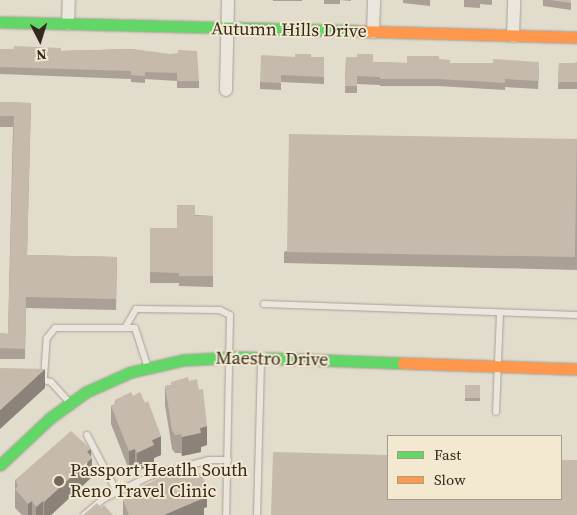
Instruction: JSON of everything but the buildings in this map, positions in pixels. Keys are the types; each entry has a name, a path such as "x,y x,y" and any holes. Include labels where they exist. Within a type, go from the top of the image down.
{"street":[{"path":"68,24 69,0"},
{"path":"226,90 228,0"},
{"path":"373,32 374,0"},
{"path":"513,36 514,0"},
{"name":"Autumn Hills Drive","path":"0,22 577,37"},
{"name":"Maestro Drive","path":"0,464 69,402 114,378 182,360 229,357 577,369"}],"lane":[{"path":"264,304 577,315"},
{"path":"125,328 136,309 220,310 230,315 226,515"},
{"path":"496,412 500,313"},
{"path":"44,380 47,338 55,328 135,328 148,368"},
{"path":"257,515 261,358"},
{"path":"35,378 51,382 69,402"},
{"path":"87,435 117,492"},
{"path":"84,515 102,499 150,476 209,460 228,460"}],"traffic: fast":[{"path":"0,22 357,31"},
{"path":"0,465 50,418 86,392 131,372 183,360 238,357 403,363"}],"traffic: slow":[{"path":"357,31 577,37"},
{"path":"403,363 577,369"}],"place":[{"name":"Passport Heatlh South Reno Travel Clinic","path":"59,481"}]}
